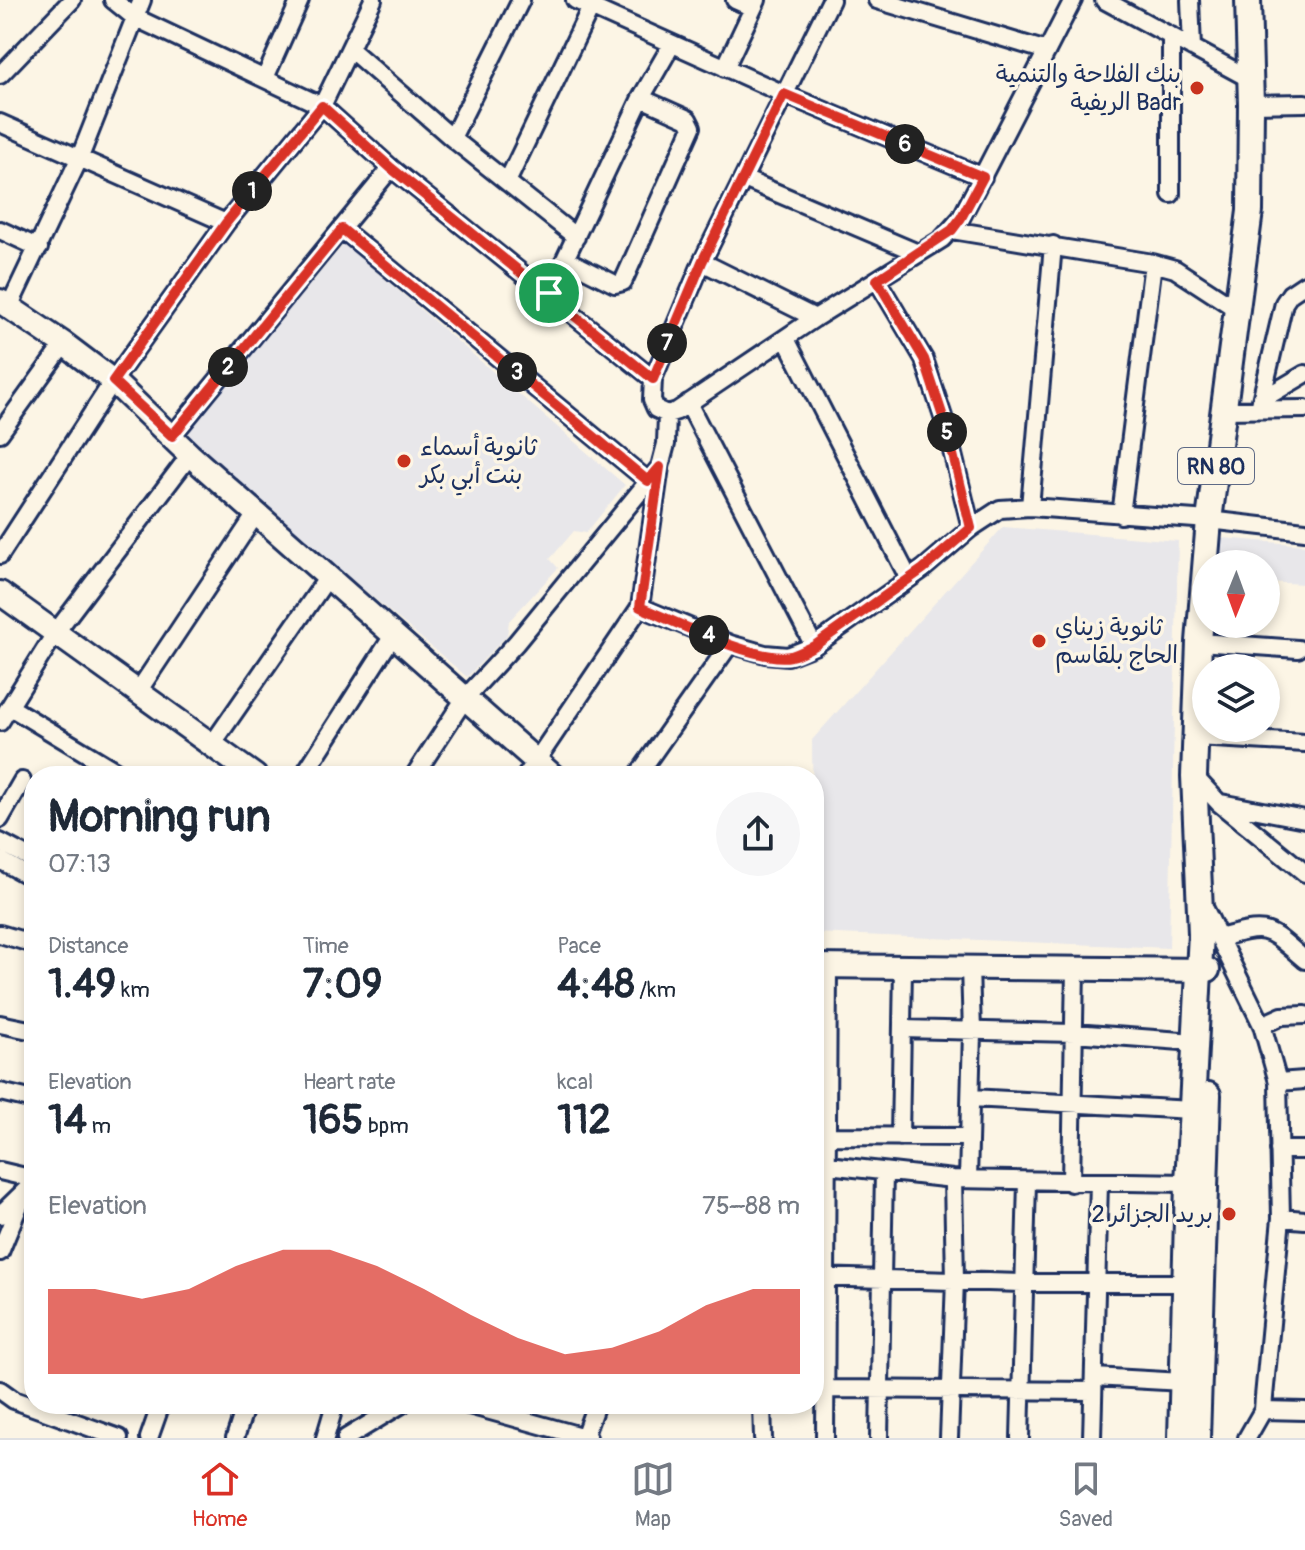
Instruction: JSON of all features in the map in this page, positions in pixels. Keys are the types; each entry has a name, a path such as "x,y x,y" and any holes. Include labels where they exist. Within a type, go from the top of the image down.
{"main road":[{"name":"RN 80","path":"1199,654 1209,520 1250,211 1248,0"},
{"name":"RN 80","path":"1181,1438 1195,1042 1210,936 1198,895 1196,742"},
{"name":"RN 80","path":"1197,1438 1208,1170 1203,970"}],"street":[{"path":"0,75 72,0"},
{"path":"113,0 134,17 322,106 391,168 653,379"},
{"path":"142,0 80,157 39,248 5,303 113,381 190,455 465,698 534,766"},
{"path":"0,555 113,381 226,223 322,106 373,0"},
{"path":"452,138 521,0"},
{"path":"725,68 755,4 735,0"},
{"path":"831,0 702,262 653,379 654,406 660,412 667,414 688,403 952,230 983,177 1073,0"},
{"path":"877,0 1047,51"},
{"path":"1104,0 1250,79"},
{"path":"1190,0 1192,48"},
{"path":"265,78 297,1"},
{"path":"507,182 583,4 784,94 983,177"},
{"path":"1171,36 1171,194"},
{"path":"549,293 641,98 672,44"},
{"path":"350,49 452,138 576,237"},
{"path":"565,259 615,284 623,282 692,127 688,119 641,98"},
{"path":"1251,104 1305,103"},
{"path":"0,123 226,223"},
{"path":"172,436 391,168"},
{"path":"744,179 918,253"},
{"path":"342,229 648,481"},
{"path":"0,230 39,248"},
{"path":"952,230 1053,245 1175,269 1238,310"},
{"path":"1030,507 1053,245"},
{"path":"702,262 815,318"},
{"path":"1121,515 1153,263"},
{"path":"877,280 924,359 946,426 971,528"},
{"path":"1260,405 1284,303 1290,294 1305,284"},
{"path":"786,339 909,579"},
{"path":"0,433 64,344"},
{"path":"1260,405 1305,374"},
{"path":"688,403 814,646"},
{"path":"1222,410 1260,405 1305,409"},
{"path":"542,766 640,607 666,444 667,414"},
{"path":"0,722 56,632 190,455"},
{"path":"421,766 465,698 516,643 660,467"},
{"path":"640,607 730,644 765,654 788,656 814,646 1000,509 1030,507 1209,520 1305,531"},
{"path":"137,693 256,514"},
{"path":"211,746 328,577"},
{"path":"0,593 240,766"},
{"path":"309,766 394,634"},
{"path":"1199,642 1298,649"},
{"path":"644,766 730,644"},
{"path":"10,707 107,766"},
{"path":"1280,742 1305,743"},
{"path":"1194,776 1219,803 1305,873"},
{"path":"0,819 22,781"},
{"path":"1219,803 1305,819"},
{"path":"0,842 24,855"},
{"path":"0,860 24,873"},
{"path":"1247,1438 1263,1410 1281,1218 1278,1082 1262,1025 1210,936 1249,930 1270,931 1305,960"},
{"path":"0,934 24,941"},
{"path":"824,966 1203,970"},
{"path":"949,1438 960,1179 971,1098 970,967"},
{"path":"900,1137 903,968"},
{"path":"1071,1183 1075,969"},
{"path":"1262,1025 1282,1016 1305,1015"},
{"path":"0,1024 24,1029"},
{"path":"902,1029 1074,1033 1195,1042"},
{"path":"1278,1082 1305,1080"},
{"path":"0,1092 24,1098"},
{"path":"971,1098 1072,1101 1192,1110"},
{"path":"824,1124 829,1136 824,1215"},
{"path":"829,1136 968,1137"},
{"path":"1279,1150 1305,1150"},
{"path":"828,1165 960,1179 1188,1183"},
{"path":"0,1171 24,1181"},
{"path":"879,1438 884,1172"},
{"path":"1020,1438 1027,1182"},
{"path":"1092,1438 1099,1183"},
{"path":"0,1215 24,1191"},
{"path":"0,1252 24,1199"},
{"path":"1281,1218 1305,1220"},
{"path":"824,1277 1022,1283 1187,1283"},
{"path":"824,1385 1021,1389 1183,1382"},
{"path":"0,1390 14,1400 24,1402"},
{"path":"1263,1410 1305,1411"},
{"path":"68,1414 119,1438"},
{"path":"149,1438 157,1414"},
{"path":"235,1438 243,1414"},
{"path":"325,1438 332,1414"},
{"path":"346,1438 386,1414"},
{"path":"494,1414 549,1433 586,1437 593,1414"},
{"path":"762,1414 763,1438"},
{"path":"823,1414 825,1438"}],"shaded area":[{"name":"ثانوية أسماء بنت أبي بكر","path":"344,244 625,485 586,533 574,531 550,559 558,568 509,621 507,635 467,677 183,436"},
{"name":"ثانوية زيناي الحاج بلقاسم","path":"1003,527 1178,541 1169,948 824,933 824,766 812,766 812,740"},
{"path":"1212,537 1305,545 1305,584 1280,583 1280,550 1211,550"}],"place":[{"name":"بنك الفلاحة والتنمية الريفية Badr","path":"1197,88"},
{"name":"ثانوية أسماء بنت أبي بكر","path":"404,461"},
{"name":"ثانوية زيناي الحاج بلقاسم","path":"1039,641"},
{"name":"بريد الجزائر 2","path":"1229,1214"}],"route":[{"path":"784,94 983,177 952,230 877,280 924,359 946,426 971,528 923,569 814,646 788,656 765,654 730,644 640,607 660,467 648,481 342,229 172,436 113,381 226,223 322,106 391,168 549,293 653,379 702,262 784,94"}]}
